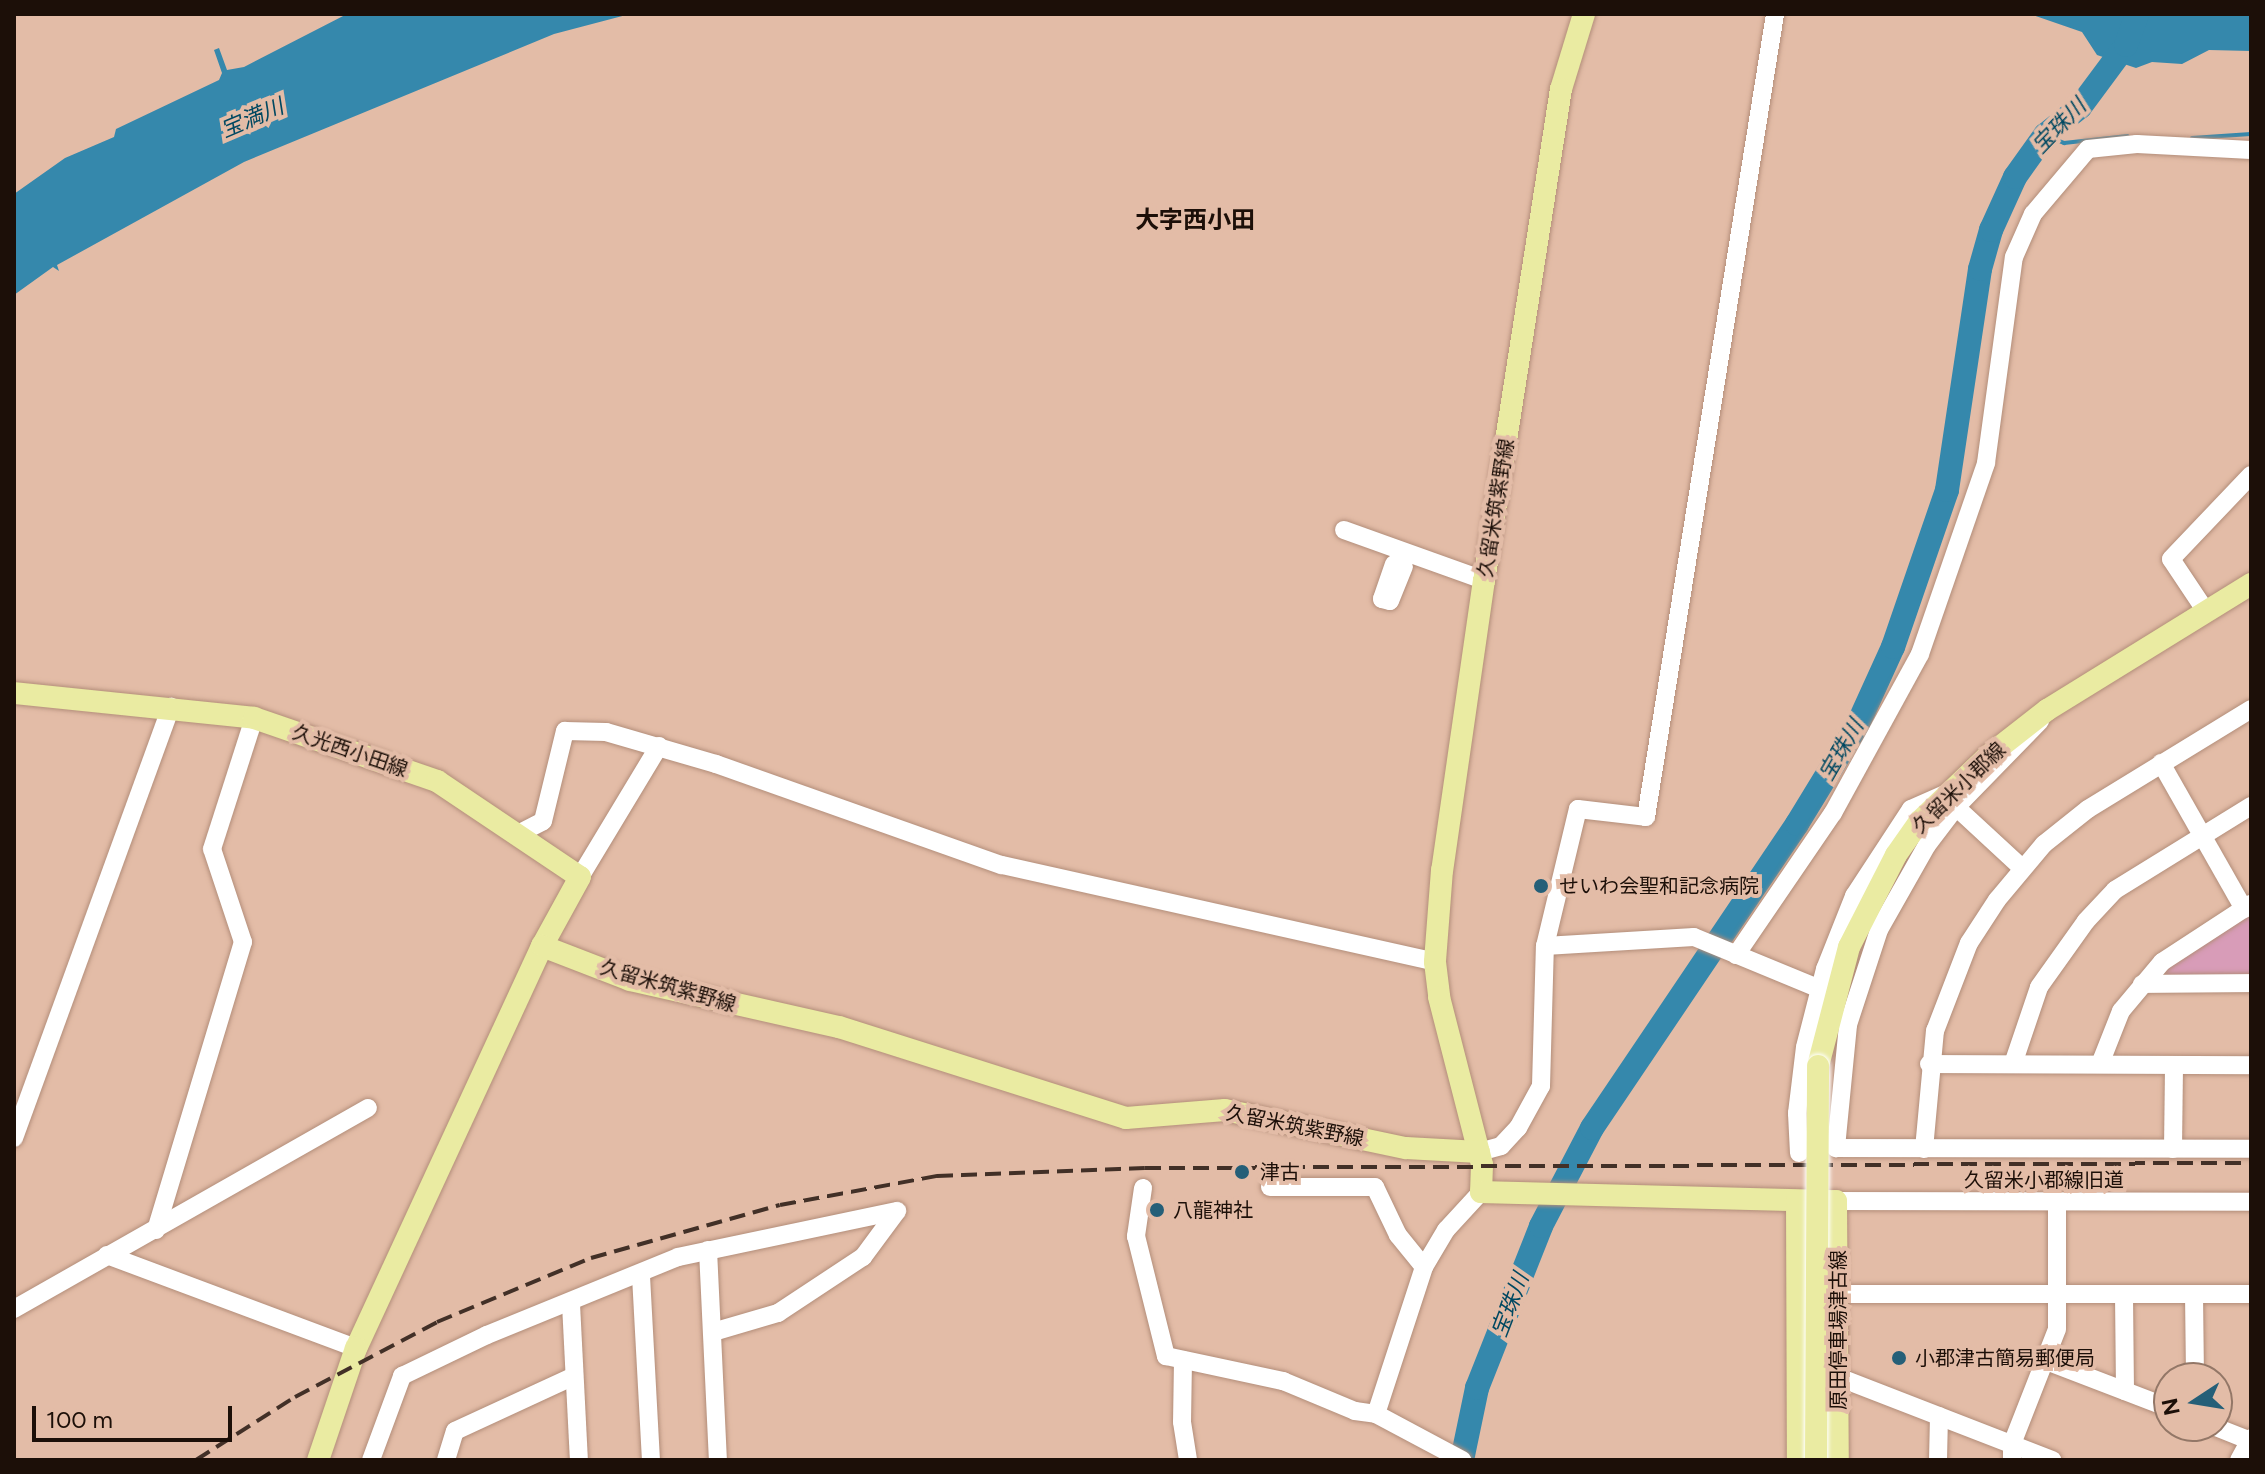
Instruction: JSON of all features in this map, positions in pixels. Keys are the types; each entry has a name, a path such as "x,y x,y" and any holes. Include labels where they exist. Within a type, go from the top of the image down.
{"main road":[{"name":"久留米筑紫野線","path":"542,946 630,980 839,1027 1126,1118 1225,1110 1406,1148 1479,1152 1439,997 1435,962 1442,870 1561,89 1584,14"},
{"name":"久留米小郡線","path":"1816,1460 1818,1066 1837,982 1869,902 1920,821 1953,799 2047,710 2251,584"},
{"name":"久光西小田線","path":"14,693 254,718 437,781 580,877"},
{"path":"318,1460 356,1348 542,946 580,877"},
{"path":"1479,1152 1481,1192 1526,1197 1836,1201"},
{"name":"原田停車場津古線","path":"1797,1201 1798,1460"},
{"name":"原田停車場津古線","path":"1836,1201 1838,1460"}],"street":[{"path":"1479,1152 1501,1146 1518,1128 1541,1086 1545,946 1578,809 1646,817 1775,14"},
{"path":"1732,953 1833,813 1920,654 1986,463 2014,257 2033,214 2088,149 2137,144 2251,150"},
{"path":"2205,610 2171,559 2251,475"},
{"path":"1344,530 1402,559 1484,580"},
{"path":"14,1138 171,707"},
{"path":"1924,1149 1929,1064 1944,1003 1969,943 2022,868 2088,809 2251,709"},
{"path":"156,1230 243,942 212,849 254,718"},
{"path":"516,835 543,821 565,731 606,732 659,746 1002,865 1435,962"},
{"path":"580,877 659,746"},
{"path":"2100,1064 2111,1030 2142,984 2162,962 2247,906 2201,835 2161,763"},
{"path":"1953,799 2022,868"},
{"path":"1799,1153 1797,1113 1805,1047 1820,989 1854,896 1911,809 1953,799"},
{"path":"1953,799 1879,930 1848,1025 1840,1078 1836,1148 2251,1149"},
{"path":"2013,1064 2039,987 2076,932 2115,890 2251,806"},
{"path":"1545,946 1701,939 1820,989"},
{"path":"2142,984 2251,983"},
{"path":"1929,1064 2251,1065"},
{"path":"2173,1149 2174,1065"},
{"path":"14,1309 368,1108"},
{"path":"1270,1187 1375,1187 1398,1235 1424,1267"},
{"path":"1143,1188 1136,1236 1166,1356 1283,1381 1355,1411 1376,1414 1434,1453 1462,1460"},
{"path":"1376,1414 1424,1267 1446,1230 1481,1192"},
{"name":"久留米小郡線旧道","path":"1836,1201 2251,1202"},
{"path":"2012,1452 2057,1329 2057,1203"},
{"path":"371,1460 402,1376 487,1335 641,1276 678,1257 897,1211 863,1257 778,1313 713,1332"},
{"path":"708,1250 718,1460"},
{"path":"107,1255 356,1348"},
{"path":"641,1276 651,1460"},
{"path":"1838,1294 2251,1294"},
{"path":"2194,1294 2195,1362"},
{"path":"2124,1295 2125,1391"},
{"path":"571,1304 579,1460"},
{"path":"1183,1360 1182,1422 1188,1460"},
{"path":"2044,1360 2153,1402"},
{"path":"446,1460 455,1431 574,1376"},
{"path":"1798,1380 1838,1377 1939,1416 2012,1452 2052,1460"},
{"path":"1938,1460 1939,1416"},
{"path":"2239,1460 2251,1440"}],"shaded area":[{"path":"2251,910 2251,977 2162,978 2160,970"}],"water":[{"name":"宝満川","path":"347,14 630,14 554,34 244,162 57,265 59,271 53,267 14,295 14,194 65,158 114,137 116,129 219,80 222,73 214,50 219,48 227,70 244,67"},
{"path":"2030,14 2251,14 2251,51 2209,50 2182,64 2152,62 2136,68 2097,55 2082,32"}],"waterway":[{"name":"宝珠川","path":"1462,1460 1477,1388 1541,1226 1592,1128 1797,824 1858,724 1893,647 1947,490 1980,269 1991,230 2015,177 2045,135 2080,107 2126,45 2137,14"},
{"path":"2192,138 2251,134"},
{"path":"2045,135 2064,143 2128,136"}],"railway":[{"path":"196,1460 295,1397 437,1322 591,1258 780,1205 937,1176 1145,1168 2251,1163"}],"place":[{"name":"せいわ会聖和記念病院","path":"1541,886"},
{"name":"津古","path":"1242,1172"},
{"name":"八龍神社","path":"1157,1210"},
{"name":"小郡津古簡易郵便局","path":"1899,1358"}],"district":[{"name":"大字西小田","path":"1195,220"}]}
